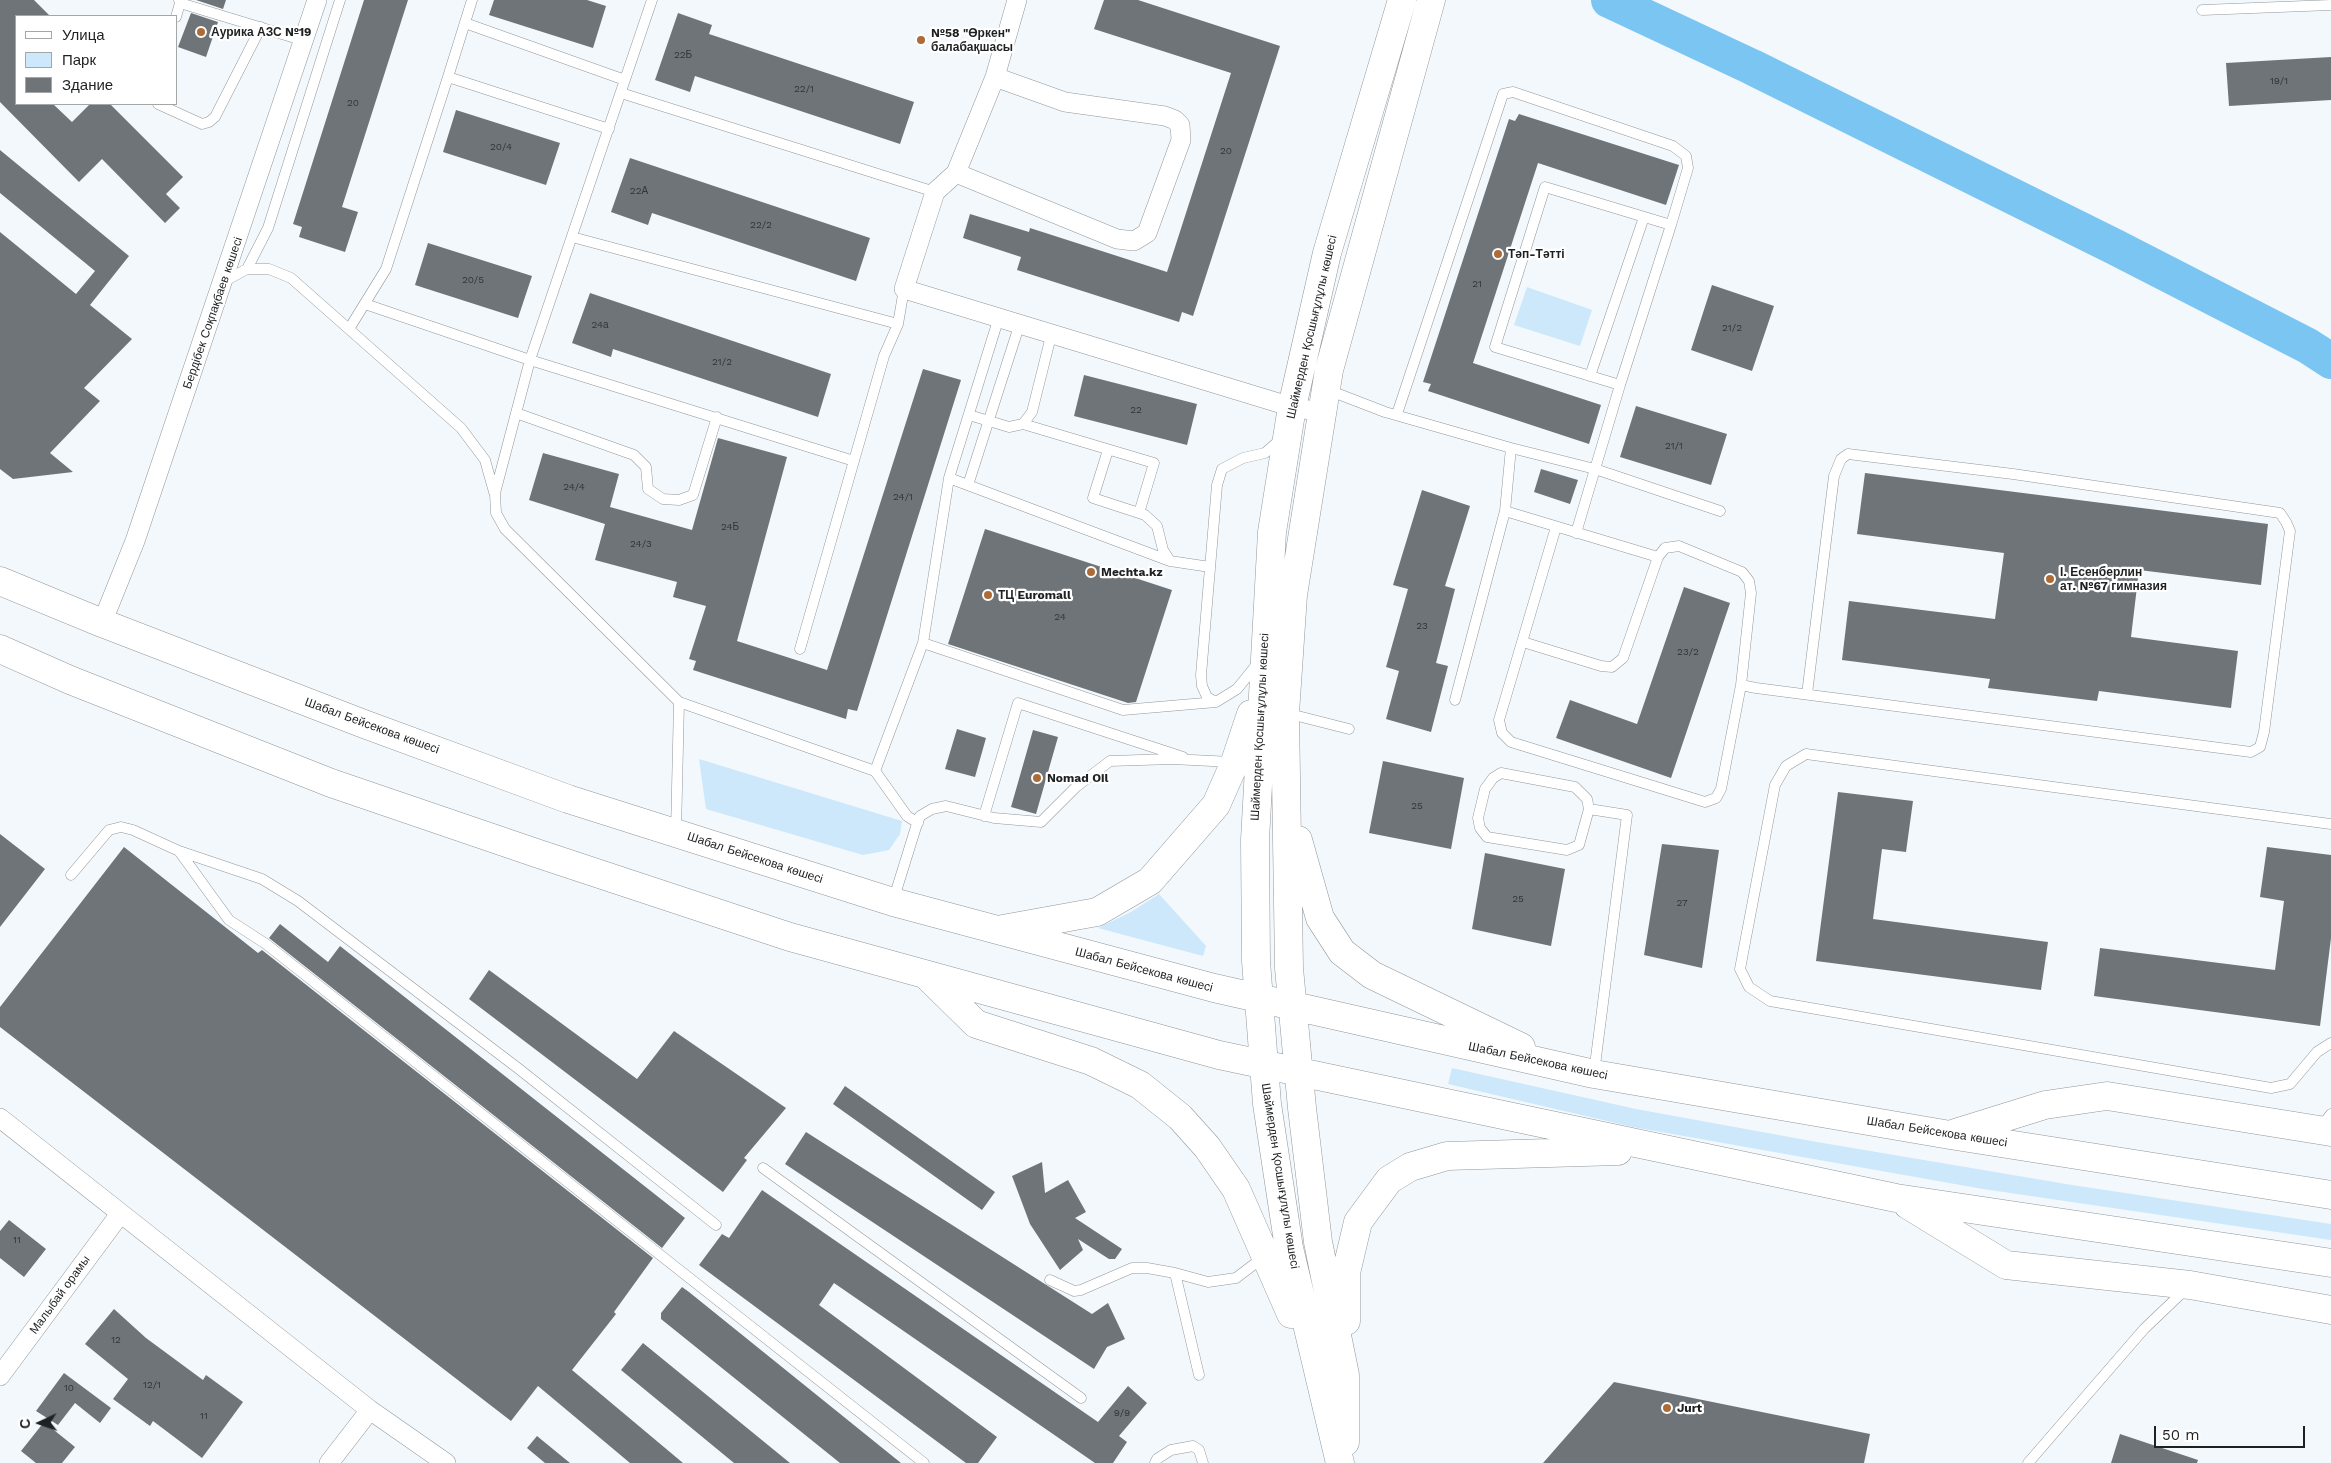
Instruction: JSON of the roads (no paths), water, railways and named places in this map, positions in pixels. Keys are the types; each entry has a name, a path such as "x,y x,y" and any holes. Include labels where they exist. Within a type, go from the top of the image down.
{"main road":[{"name":"Шаймерден Қосшығұлұлы көшесі","path":"1340,1463 1318,1378 1289,1248 1266,1104 1256,961 1255,840 1272,532 1290,420 1327,253 1402,0"},
{"name":"Шаймерден Қосшығұлұлы көшесі","path":"1346,1463 1345,1375 1318,1242 1292,1006 1289,968 1288,803 1285,713 1293,595 1323,400 1431,0"},
{"name":"Шабал Бейсекова көшесі","path":"0,581 102,624 373,728 568,799 893,902 994,930 1259,998 1562,1068 1950,1135 2331,1195"},
{"path":"0,649 70,680 331,783 790,937 1264,1066 1896,1198 2331,1263"},
{"path":"994,930 1097,912 1150,881 1216,804 1235,762 1263,669"},
{"path":"1288,803 1320,918 1342,952 1372,975 1562,1068"},
{"path":"925,974 976,1024 1091,1061 1140,1085 1180,1117 1207,1146 1236,1189 1318,1378"},
{"path":"1950,1135 2045,1105 2107,1096 2327,1126"},
{"path":"1345,1375 1346,1273 1358,1222 1389,1180 1410,1167 1447,1156 1664,1150"},
{"path":"1896,1198 2006,1265 2190,1286 2331,1310"}],"street":[{"name":"Бердібек Соқпақбаев көшесі","path":"102,624 135,541 305,41 317,0"},
{"path":"1017,0 995,77 956,173 935,192 904,289 1052,332 1290,420 1323,400"},
{"path":"956,173 1117,239 1134,241 1146,233 1181,140 1180,125 1175,120 1165,116 1065,102 995,77"},
{"path":"0,1118 370,1410 446,1463"},
{"name":"Малыбай орамы","path":"0,1376 120,1214"},
{"path":"329,1463 370,1410"}],"lane":[{"path":"247,269 268,228 340,0"},
{"path":"349,329 386,268 472,0"},
{"path":"494,493 530,360 652,0"},
{"path":"177,15 180,2 305,41"},
{"path":"2202,10 2331,4"},
{"path":"465,23 625,80"},
{"path":"160,105 202,124 209,122 214,117 260,27"},
{"path":"448,77 609,129"},
{"path":"1397,414 1503,94 1513,92 1673,146 1686,156 1688,168 1576,533"},
{"path":"621,94 935,192"},
{"path":"1620,385 1495,347 1545,187 1671,225"},
{"path":"1590,376 1644,217"},
{"path":"572,237 898,324"},
{"path":"223,282 247,269 269,269 291,278 461,428 485,460 494,493 496,513 505,529 679,702 875,771 907,816 918,822"},
{"path":"800,648 884,356 898,324 904,289"},
{"path":"365,304 530,360 854,461"},
{"path":"875,771 923,643 949,478 1000,317"},
{"path":"968,485 1020,323"},
{"path":"1023,424 1032,412 1052,332"},
{"path":"1323,400 1397,414 1511,448 1595,469 1720,512"},
{"path":"516,413 634,455 646,467 648,489 662,499 679,500 693,495 717,417"},
{"path":"969,415 1009,427 1023,424 1154,463 1139,513"},
{"path":"1216,702 1207,697 1202,681 1217,485 1222,469 1242,458 1265,453 1290,420"},
{"path":"1455,700 1505,511 1511,448"},
{"path":"1108,450 1093,498 1145,515 1157,526 1163,550 1170,561"},
{"path":"1741,685 1807,694 2251,752 2260,747 2264,732 2290,531 2280,513 2013,474 1848,454 1841,459 1834,476 1807,694"},
{"path":"949,478 1170,561 1210,567"},
{"path":"1505,511 1658,557"},
{"path":"1523,642 1601,666 1612,667 1623,658 1658,557 1665,548 1680,546 1742,572 1749,581 1751,593 1741,685 1721,789 1716,798 1705,802 1511,742 1502,733 1499,720 1556,527"},
{"path":"923,643 1123,710 1216,702 1263,669"},
{"path":"676,833 679,702"},
{"path":"984,816 1018,702 1194,760"},
{"path":"1285,713 1349,729"},
{"path":"2331,824 1806,754 1786,766 1775,786 1740,969 1749,988 1770,1001 2271,1088 2290,1084 2316,1052 2331,1043"},
{"path":"893,902 920,816 932,809 946,806 984,816 1041,822 1076,787 1110,761 1194,760 1235,762"},
{"path":"1501,773 1575,787 1587,799 1589,809 1579,845 1567,850 1487,837 1480,828 1478,818 1485,789 1492,778 1501,773"},
{"path":"1589,809 1627,815 1594,1074"},
{"path":"71,875 109,830 121,827 133,830 179,851 262,879 298,901 519,1069 716,1225"},
{"path":"179,851 229,920 266,944 924,1463"},
{"path":"763,1168 1082,1398"},
{"path":"1050,1280 1074,1291 1081,1290 1132,1268 1147,1268 1175,1272 1208,1282 1236,1278 1266,1255"},
{"path":"1175,1272 1199,1375"},
{"path":"2028,1463 2144,1329 2190,1286"},
{"path":"1155,1463 1157,1459 1172,1450 1193,1446 1199,1450 1204,1463"}],"waterway":[{"path":"1609,0 1752,67 2115,247 2308,346 2331,361"}],"place":[{"name":"Аурика АЗС №19","path":"201,32"},
{"name":"№58 \"Өркен\" балабақшасы","path":"921,40"},
{"name":"Тәп-Тәтті","path":"1498,254"},
{"name":"Mechta.kz","path":"1091,572"},
{"name":"І. Есенберлин ат. №67 гимназия","path":"2050,579"},
{"name":"ТЦ Euromall","path":"988,595"},
{"name":"Nomad Oil","path":"1037,778"},
{"name":"Jurt","path":"1667,1408"}]}
